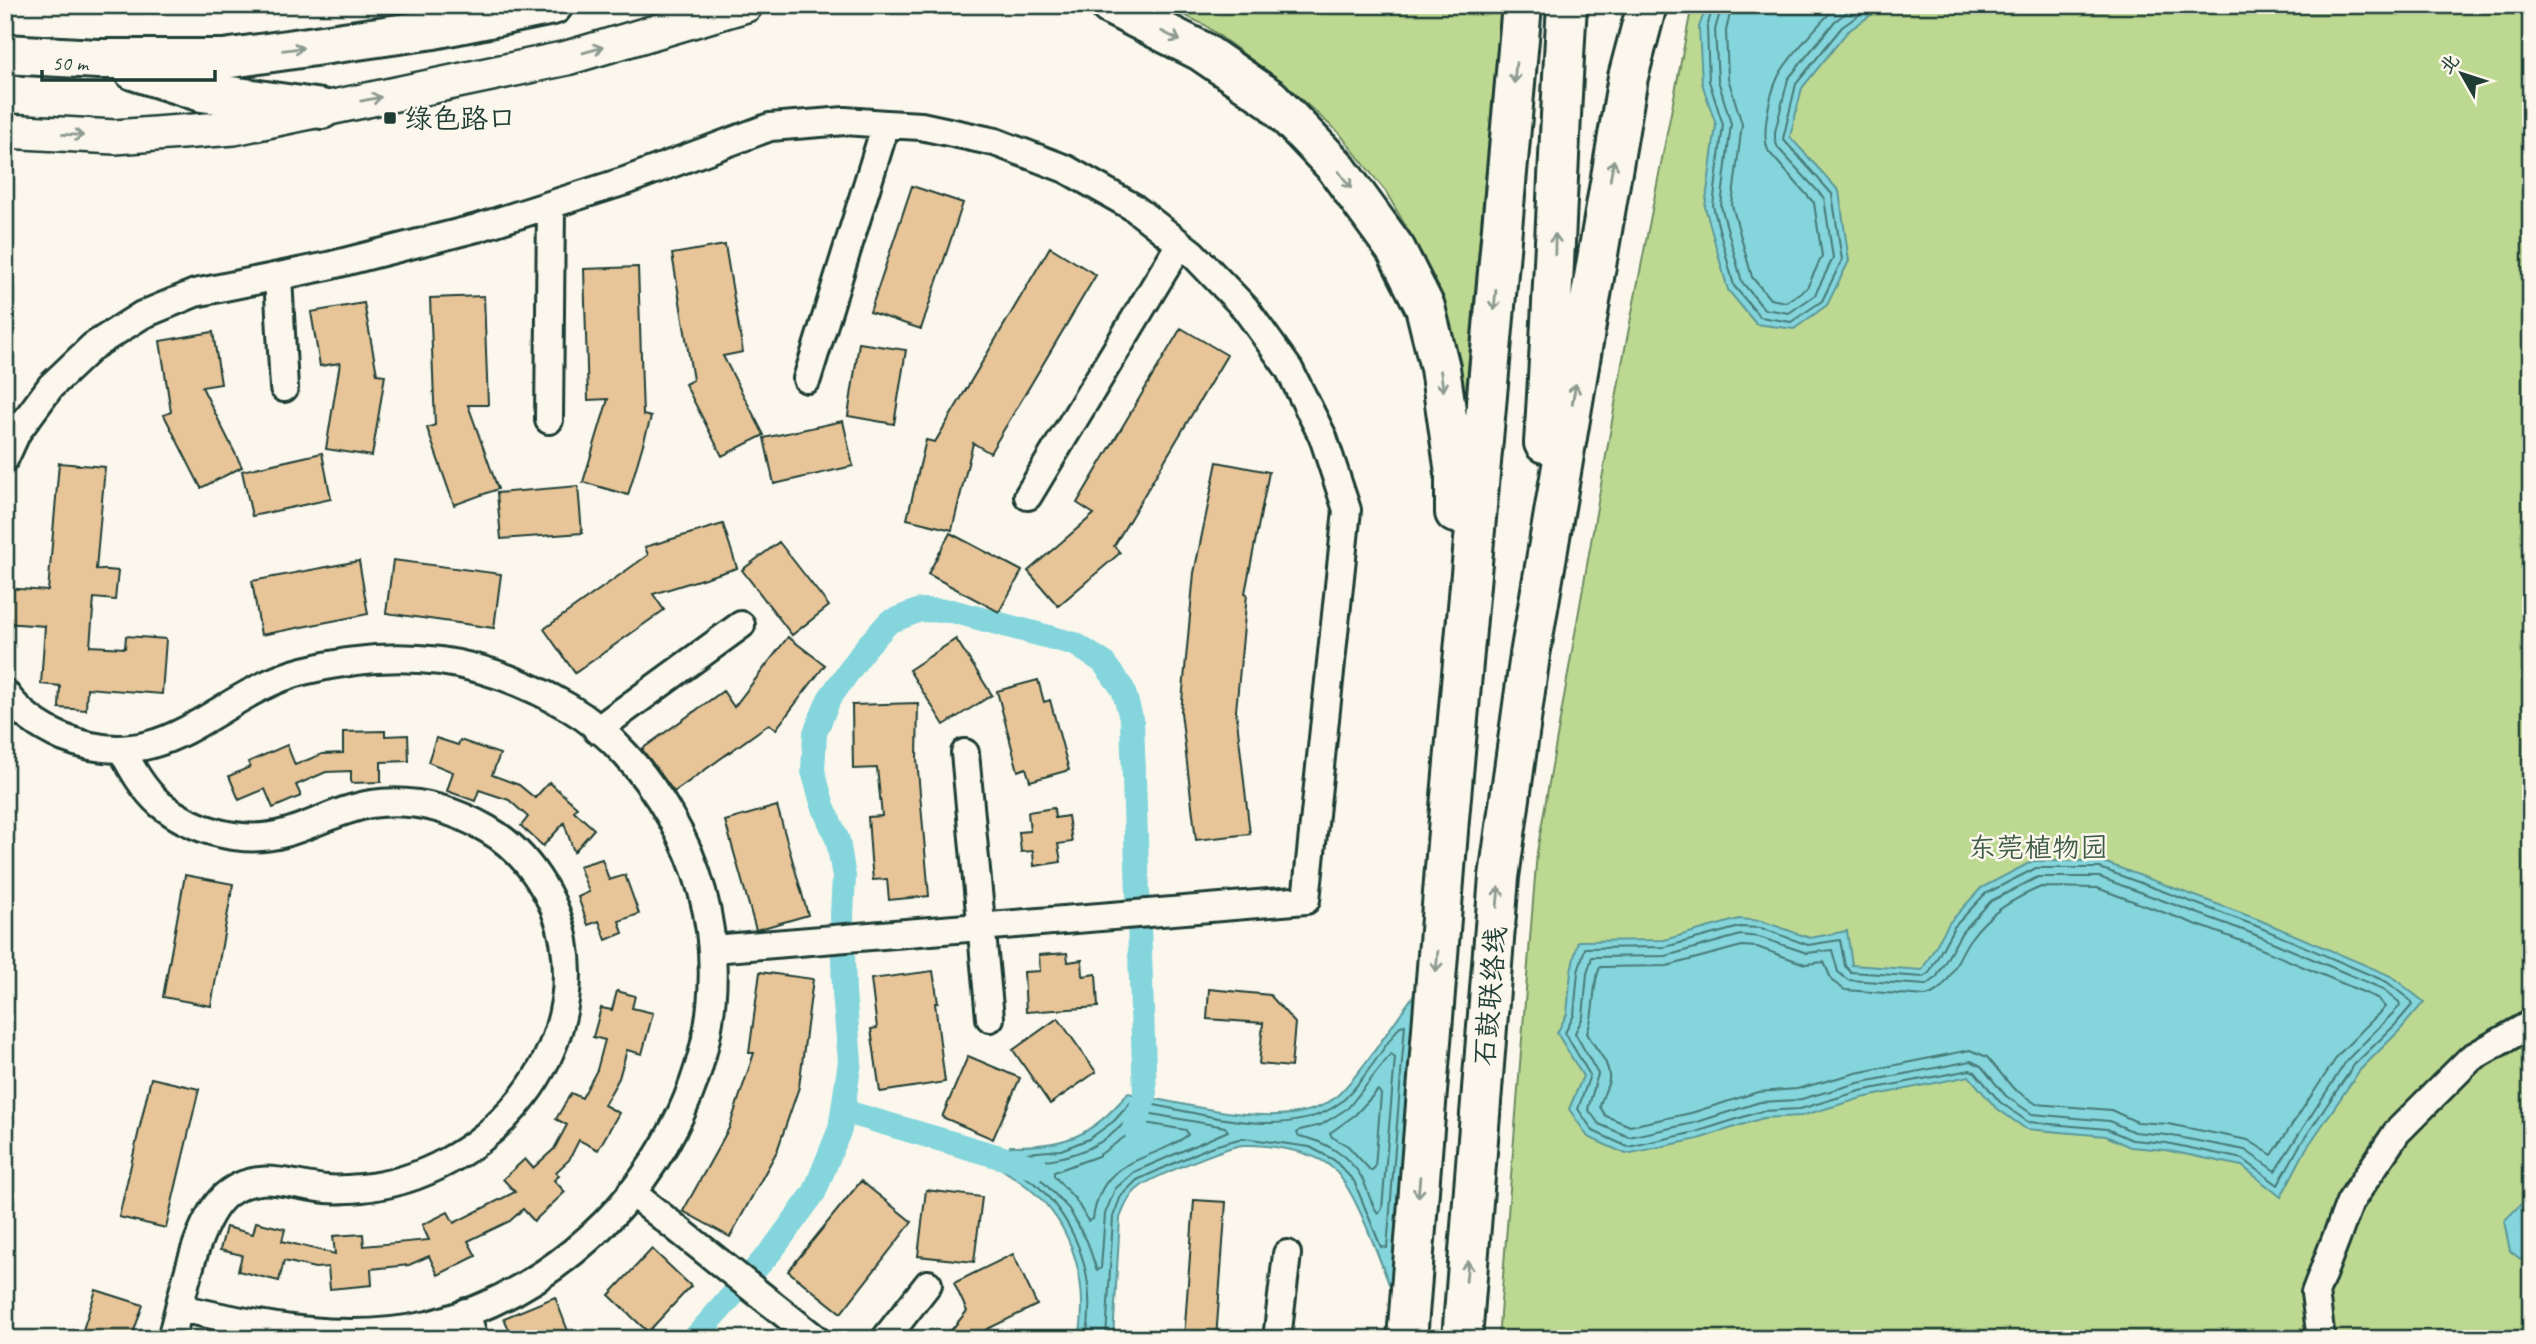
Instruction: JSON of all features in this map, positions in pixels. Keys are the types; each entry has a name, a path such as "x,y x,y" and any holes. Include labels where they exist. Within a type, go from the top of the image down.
{"highway":[{"path":"5,54 98,59 224,59 433,29 553,5"},
{"path":"1110,5 1201,51 1271,99 1335,166 1396,250 1425,307 1440,368 1455,472 1449,819"},
{"path":"1449,819 1522,5"},
{"path":"1530,5 1541,33 1550,75 1555,201"},
{"path":"1530,655 1554,288 1555,201 1567,5"},
{"path":"1530,655 1628,77 1647,5"},
{"path":"98,59 201,92 322,109"},
{"name":"石鼓联络线","path":"1462,1339 1499,877 1530,655"},
{"name":"石鼓联络线","path":"1407,1339 1449,819"}],"main road":[{"path":"5,131 115,137 234,128 567,58 746,5"}],"lane":[{"path":"5,458 17,432 51,386 93,346 142,315 195,293 403,248 551,206 674,164 770,127 845,121 921,127 995,142 1066,169 1133,206 1180,244 1245,308 1289,369 1323,438 1347,510 1307,900 713,949"},
{"path":"807,379 886,124"},
{"path":"550,420 551,206"},
{"path":"1028,496 1180,244"},
{"path":"278,276 284,388"},
{"path":"597,730 741,625"},
{"path":"5,693 15,706 46,730 82,745 122,750 161,743 197,726 245,695 298,672 353,659 411,657 468,665 522,683 572,710 617,746 654,789 684,838 703,892 713,949 713,1006 702,1063 681,1116 651,1166 617,1211 577,1250 531,1282 480,1308 427,1325 371,1334 315,1334 260,1326 180,1308"},
{"path":"122,750 137,779 159,803 186,822 216,833 249,838 282,834 342,811 372,804 403,803 435,807 464,817 516,851 536,874 555,911 568,962 562,1023 551,1053 509,1114 484,1138 457,1158 426,1173 394,1183 327,1189 272,1179 249,1182 228,1193 211,1210 201,1231 171,1339"},
{"path":"965,753 990,1018"},
{"path":"2322,1339 2315,1293 2350,1202 2397,1132 2471,1058 2531,1024"},
{"path":"631,1192 816,1339"},
{"path":"1277,1339 1287,1254"},
{"path":"885,1339 928,1284"},
{"path":"466,1312 474,1339"}],"green space":[{"path":"1163,5 1501,5 1465,400 1450,326 1423,256 1386,192 1339,133 1284,84 1205,25"},
{"name":"东莞植物园","path":"1692,5 2531,5 2531,1339 1498,1339 1537,852 1622,364"}],"water":[{"path":"1707,5 1885,5 1847,32 1802,88 1790,137 1839,191 1849,261 1827,305 1794,329 1756,324 1728,290 1705,207 1716,125 1702,83 1699,27"},
{"path":"2033,861 2101,861 2257,919 2391,976 2424,1002 2360,1070 2306,1149 2281,1197 2242,1166 2165,1150 2130,1147 2106,1136 2026,1129 1995,1107 1969,1076 1862,1098 1801,1116 1763,1118 1698,1139 1626,1154 1588,1137 1569,1109 1583,1076 1557,1033 1567,1014 1571,971 1578,941 1664,940 1739,919 1762,921 1810,938 1847,931 1852,965 1922,970 1949,923 1981,888"},
{"path":"1416,992 1391,1289 1357,1205 1339,1175 1330,1166 1312,1156 1289,1149 1243,1145 1174,1170 1147,1182 1133,1193 1120,1218 1113,1339 1079,1339 1082,1298 1075,1257 1058,1220 1045,1204 1027,1186 1003,1170 1010,1146 1047,1144 1076,1136 1102,1120 1128,1093 1238,1113 1296,1113 1320,1107 1349,1083"},
{"path":"2531,1194 2531,1267 2510,1251 2504,1221"}],"building":[{"path":"912,186 963,203 921,329 870,312"},
{"path":"725,245 743,352 723,356 764,435 722,456 685,384 693,380 672,254"},
{"path":"1050,247 1096,275 990,453 973,443 952,530 907,519 926,440 935,442"},
{"path":"638,267 643,415 651,417 628,495 583,482 608,399 588,400 584,269"},
{"path":"484,296 488,405 468,405 498,489 454,505 427,428 435,425 430,298"},
{"path":"364,303 377,374 385,375 372,456 326,449 340,363 320,366 311,312"},
{"path":"1181,328 1227,355 1114,546 1120,553 1058,606 1028,571 1094,514 1077,503"},
{"path":"213,332 221,384 202,387 242,467 201,488 164,415 171,412 160,341"},
{"path":"859,343 906,350 894,424 848,416"},
{"path":"843,421 853,466 774,484 764,438"},
{"path":"322,453 331,499 252,516 242,471"},
{"path":"1217,462 1269,472 1245,593 1236,711 1250,834 1196,840 1181,712 1194,573"},
{"path":"59,463 105,467 96,569 118,571 115,600 94,598 90,646 125,648 126,636 166,639 162,694 87,688 86,710 59,708 60,686 41,684 45,626 5,623 5,588 48,591"},
{"path":"578,486 582,533 501,539 497,493"},
{"path":"723,524 737,568 653,594 664,610 575,673 544,629 648,555 645,547"},
{"path":"950,533 1022,571 999,612 928,574"},
{"path":"779,542 829,606 792,635 742,570"},
{"path":"393,560 501,574 494,628 386,613"},
{"path":"359,561 368,614 261,635 252,581"},
{"path":"788,637 825,665 776,729 769,724 674,792 642,749 723,691 734,707"},
{"path":"956,639 992,695 944,725 909,670"},
{"path":"1038,680 1044,702 1050,700 1069,770 1030,781 1026,768 1018,771 997,691"},
{"path":"918,703 917,759 929,896 889,900 887,879 873,880 871,859 868,817 882,816 877,768 853,769 852,705"},
{"path":"385,731 385,736 408,735 409,761 381,762 381,782 351,783 351,771 326,772 296,785 301,796 273,808 265,789 239,800 229,776 250,767 248,762 287,745 295,765 322,754 343,753 343,732"},
{"path":"436,738 458,745 460,740 500,754 492,775 519,785 535,798 549,782 577,807 574,811 594,829 574,852 564,823 543,846 521,826 528,817 509,800 479,790 475,801 447,791 453,772 428,762"},
{"path":"777,806 808,915 756,930 725,821"},
{"path":"1054,808 1055,818 1068,816 1072,842 1058,844 1061,862 1034,866 1033,851 1021,852 1019,832 1030,831 1028,812"},
{"path":"602,859 609,880 625,875 639,914 619,921 623,933 606,940 599,921 588,925 578,897 589,892 579,866"},
{"path":"185,875 233,884 211,1006 163,997"},
{"path":"1067,953 1068,962 1082,960 1083,976 1096,974 1098,1007 1026,1012 1024,972 1040,971 1039,955"},
{"path":"933,971 945,1082 880,1092 871,1029 877,1028 871,979"},
{"path":"760,972 813,979 799,1087 777,1151 730,1237 683,1211 729,1128 754,1053 749,1053"},
{"path":"1209,989 1270,995 1295,1023 1291,1067 1259,1064 1263,1023 1207,1019"},
{"path":"617,991 635,996 632,1008 653,1013 642,1054 627,1050 619,1078 604,1105 619,1113 598,1150 579,1140 569,1160 556,1172 559,1176 554,1180 565,1192 534,1221 523,1209 510,1221 468,1241 476,1256 438,1275 429,1256 409,1265 371,1269 372,1285 330,1289 328,1267 315,1268 284,1261 279,1281 238,1271 242,1255 220,1250 226,1227 253,1234 256,1222 285,1229 282,1241 335,1254 333,1236 363,1234 364,1246 429,1240 422,1225 448,1212 454,1223 515,1192 503,1179 525,1159 533,1168 554,1149 567,1125 556,1119 571,1093 582,1098 597,1070 605,1040 593,1037 601,1008 612,1010"},
{"path":"1058,1018 1096,1072 1050,1104 1013,1050"},
{"path":"968,1056 1020,1078 993,1139 942,1117"},
{"path":"151,1078 199,1089 166,1228 119,1217"},
{"path":"861,1181 912,1222 841,1313 788,1271"},
{"path":"926,1190 982,1197 974,1262 918,1256"},
{"path":"1194,1200 1226,1202 1216,1339 1184,1339"},
{"path":"652,1249 691,1286 648,1332 609,1295"},
{"path":"1013,1254 1037,1305 967,1339 944,1339 967,1311 954,1283"},
{"path":"96,1290 143,1305 131,1339 80,1339"},
{"path":"555,1297 571,1339 513,1339 504,1318"}],"waterway":[{"path":"694,1339 773,1249 814,1193 840,1129 850,1061 844,993 844,877 838,841 823,806 813,771 815,733 829,699 867,646 889,622 920,610 952,611 1075,644 1103,662 1123,689 1132,721 1145,1096 1134,1128"},
{"path":"843,1111 1037,1168"}],"place":[{"name":"绿色路口","path":"390,118"}]}
